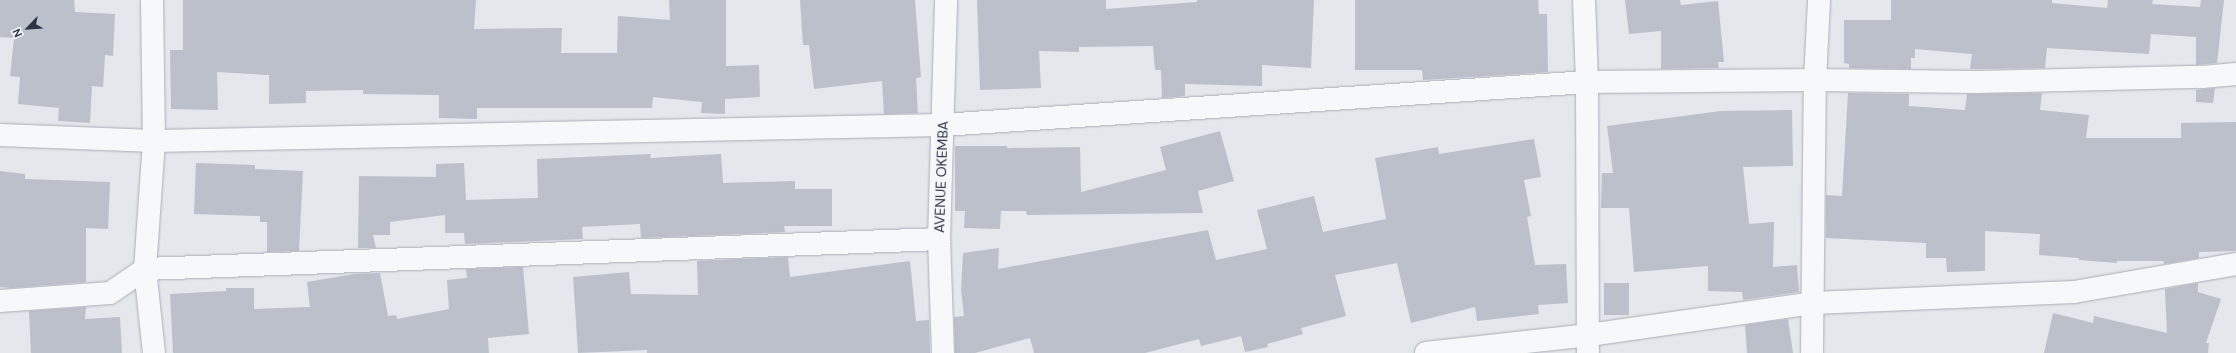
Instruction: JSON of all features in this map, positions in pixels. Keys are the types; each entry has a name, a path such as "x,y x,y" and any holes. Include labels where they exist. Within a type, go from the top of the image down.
{"street":[{"path":"152,0 154,141 145,269 154,353"},
{"name":"AVENUE OKEMBA","path":"943,353 939,239 946,0"},
{"path":"1584,0 1587,82 1588,344"},
{"path":"1812,353 1815,80 1819,0"},
{"path":"0,136 154,141 942,124 1587,82 1815,80 1975,82 2202,77 2236,74"},
{"path":"0,301 110,294 145,269 939,239"},
{"path":"1426,353 1588,344 1813,302 2074,292 2236,264"}],"building":[{"path":"0,0 74,0 75,12 115,14 113,56 105,55 103,87 92,86 90,123 58,121 59,108 18,104 20,77 10,76 14,38 0,37"},
{"path":"183,0 476,0 474,29 562,28 561,53 617,53 618,16 670,20 669,0 726,0 726,66 759,65 760,97 725,99 725,114 701,113 702,102 653,97 652,108 477,108 477,119 439,118 439,95 363,94 363,90 306,91 306,103 269,104 269,75 217,72 218,110 171,109 170,50 183,50"},
{"path":"800,0 915,0 921,77 916,78 918,113 884,114 882,81 814,89 809,45 803,45"},
{"path":"977,0 1106,0 1106,9 1197,2 1197,0 1314,0 1311,68 1262,65 1262,86 1185,84 1185,96 1162,98 1161,70 1155,70 1153,46 1079,47 1079,52 1039,51 1041,88 980,90"},
{"path":"1355,0 1538,0 1539,14 1547,14 1548,72 1423,80 1422,70 1355,70"},
{"path":"1625,0 1680,0 1681,5 1718,1 1724,62 1718,62 1719,68 1661,69 1661,31 1629,34"},
{"path":"1891,0 2052,0 2052,3 2107,8 2108,0 2153,0 2152,4 2200,7 2201,0 2224,0 2217,63 2196,65 2196,37 2151,34 2149,54 2047,48 2045,68 1970,69 1972,54 1915,49 1915,58 1911,58 1911,69 1849,68 1849,64 1844,63 1844,20 1891,20"},
{"path":"2215,88 2213,103 2196,102 2196,90"},
{"path":"1848,93 1909,94 1909,106 1965,110 1967,94 2042,93 2040,110 2089,115 2086,138 2181,138 2181,123 2236,122 2236,251 2199,252 2199,258 2164,264 2164,261 2117,261 2117,263 2079,260 2079,258 2039,255 2040,234 1985,231 1985,271 1947,272 1946,258 1926,258 1926,243 1826,238 1826,195 1842,196"},
{"path":"1792,110 1793,166 1743,167 1749,224 1774,222 1773,267 1797,265 1799,292 1743,300 1742,292 1708,291 1708,266 1634,272 1629,208 1601,208 1602,173 1613,173 1607,126 1721,111"},
{"path":"1220,131 1234,181 1198,191 1203,213 1027,215 1026,211 1001,211 1000,229 964,228 965,211 955,211 955,146 1007,146 1007,148 1080,147 1081,192 1166,170 1160,147"},
{"path":"1534,139 1541,177 1524,180 1531,216 1527,217 1535,265 1566,264 1568,303 1538,305 1539,314 1477,321 1475,307 1411,323 1397,263 1335,275 1346,316 1301,328 1303,334 1267,344 1268,347 1245,352 1241,336 1201,346 1199,339 1145,353 1034,353 1030,338 975,353 955,353 954,317 964,316 961,290 963,253 999,248 998,269 1208,230 1216,260 1267,249 1257,210 1314,196 1323,232 1386,219 1375,158 1438,147 1439,154"},
{"path":"651,154 650,158 721,154 723,183 795,181 795,189 832,189 832,226 784,226 785,232 641,238 640,224 582,227 583,239 465,244 464,233 445,233 445,215 390,222 390,235 373,235 376,248 358,248 359,176 436,177 436,164 464,163 466,200 538,198 537,159"},
{"path":"196,163 255,165 255,169 303,171 299,251 267,252 267,222 260,222 260,216 194,214"},
{"path":"0,171 25,174 25,179 110,182 108,229 86,228 86,282 11,288 0,287"},
{"path":"788,257 790,277 910,261 916,321 929,320 930,353 647,353 647,350 578,353 573,277 629,272 631,294 698,295 697,261"},
{"path":"523,267 529,334 488,338 489,353 173,353 170,294 226,291 226,288 254,288 254,309 310,307 307,282 354,274 380,273 388,316 396,315 397,319 449,309 447,280 467,278 466,269"},
{"path":"1604,283 1629,283 1629,315 1604,315"},
{"path":"2198,283 2198,292 2221,299 2206,343 2209,343 2208,353 2044,353 2053,313 2093,323 2094,316 2167,333 2165,289"},
{"path":"86,307 85,319 120,317 122,353 31,353 29,311"},
{"path":"1788,319 1793,353 1747,353 1745,325"}]}
